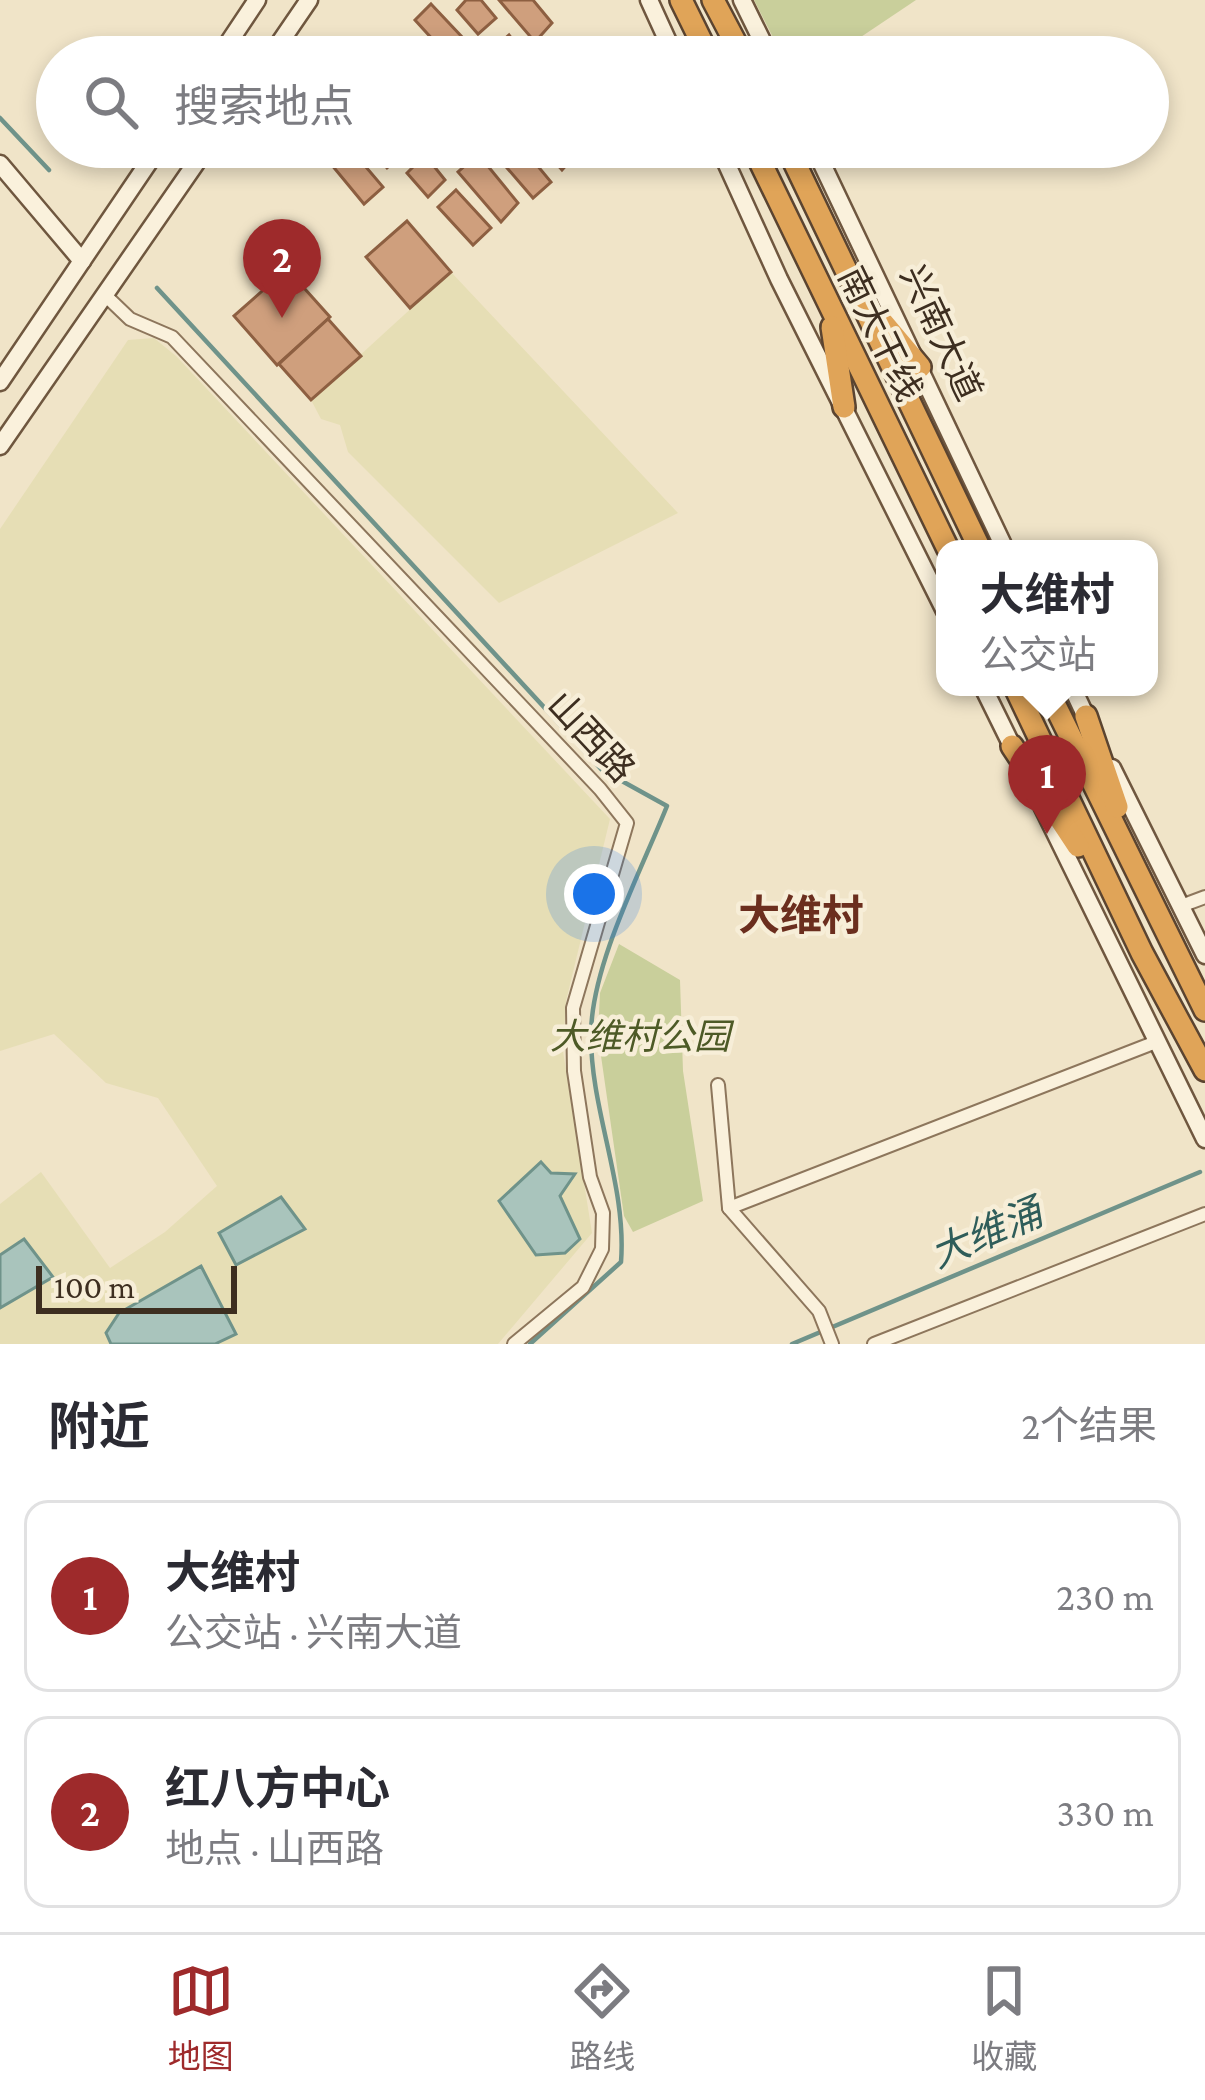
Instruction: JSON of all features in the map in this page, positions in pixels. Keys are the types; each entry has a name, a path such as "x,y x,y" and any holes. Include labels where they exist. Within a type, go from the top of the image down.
{"highway":[{"path":"681,0 699,36"},
{"path":"713,0 732,36"},
{"name":"南大干线","path":"763,168 944,540"},
{"name":"南大干线","path":"797,168 976,540"},
{"path":"856,291 920,367"},
{"path":"829,303 844,407"},
{"path":"1019,696 1126,919 1205,1070"},
{"path":"1050,696 1205,1010"},
{"path":"1086,716 1153,910"},
{"path":"1012,746 1126,919"}],"main road":[{"path":"233,36 257,0"},
{"path":"284,36 309,0"},
{"path":"649,0 665,36"},
{"path":"742,0 760,36"},
{"path":"0,164 82,261"},
{"path":"0,380 145,168"},
{"path":"0,446 193,168"},
{"path":"729,168 936,593"},
{"name":"兴南大道","path":"824,168 1001,540"},
{"path":"0,455 44,386"},
{"path":"987,696 1205,1139"},
{"path":"1076,696 1204,950"}],"street":[{"name":"山西路","path":"106,296 130,319 172,337 627,823 573,1008 574,1071 590,1177 602,1214 602,1249 583,1287 514,1344"},
{"path":"1180,906 1205,897"},
{"path":"729,1208 1156,1042"},
{"path":"718,1085 729,1208 819,1311 831,1341"},
{"path":"874,1344 1205,1214"}],"shaded area":[{"path":"451,272 678,513 499,603 348,452 340,425 321,419 311,400"},
{"path":"154,338 610,819 566,1001 563,1051 592,1233 498,1344 0,1344 0,1204 41,1172 110,1268 165,1232 217,1186 158,1098 106,1083 54,1034 0,1051 0,529 128,340"}],"green space":[{"path":"754,0 916,0 862,36 772,36"},
{"name":"大维村公园","path":"619,944 680,980 683,1071 703,1201 633,1232 624,1216 598,1035 600,993"}],"water":[{"path":"541,1162 551,1173 575,1174 560,1196 580,1239 565,1253 536,1255 499,1201"},
{"path":"281,1197 305,1229 236,1265 219,1233"},
{"path":"24,1239 53,1277 0,1308 0,1255"},
{"path":"201,1266 236,1334 215,1344 111,1344 106,1333 119,1313"}],"building":[{"path":"466,0 481,0 496,18 478,34 457,10"},
{"path":"499,0 533,0 552,23 540,36 530,36"},
{"path":"431,4 461,36 430,36 415,20"},
{"path":"334,168 367,168 383,187 364,204"},
{"path":"412,168 435,168 445,180 428,197 407,173"},
{"path":"489,168 518,203 501,222 458,172"},
{"path":"507,168 539,168 551,182 533,198"},
{"path":"456,190 491,228 473,245 438,207"},
{"path":"407,221 451,272 410,308 366,257"},
{"path":"287,269 330,317 277,365 234,316"},
{"path":"328,319 361,356 311,400 279,364"}],"waterway":[{"path":"0,118 36,156"},
{"path":"157,288 602,770 667,806 620,918 593,1006 592,1062 619,1205 621,1262 530,1344"},
{"name":"大维涌","path":"792,1344 1200,1172"}],"place":[{"name":"红八方中心","path":"282,318"},
{"name":"大维村","path":"1047,834"}],"district":[{"name":"大维村","path":"801,915"}]}
